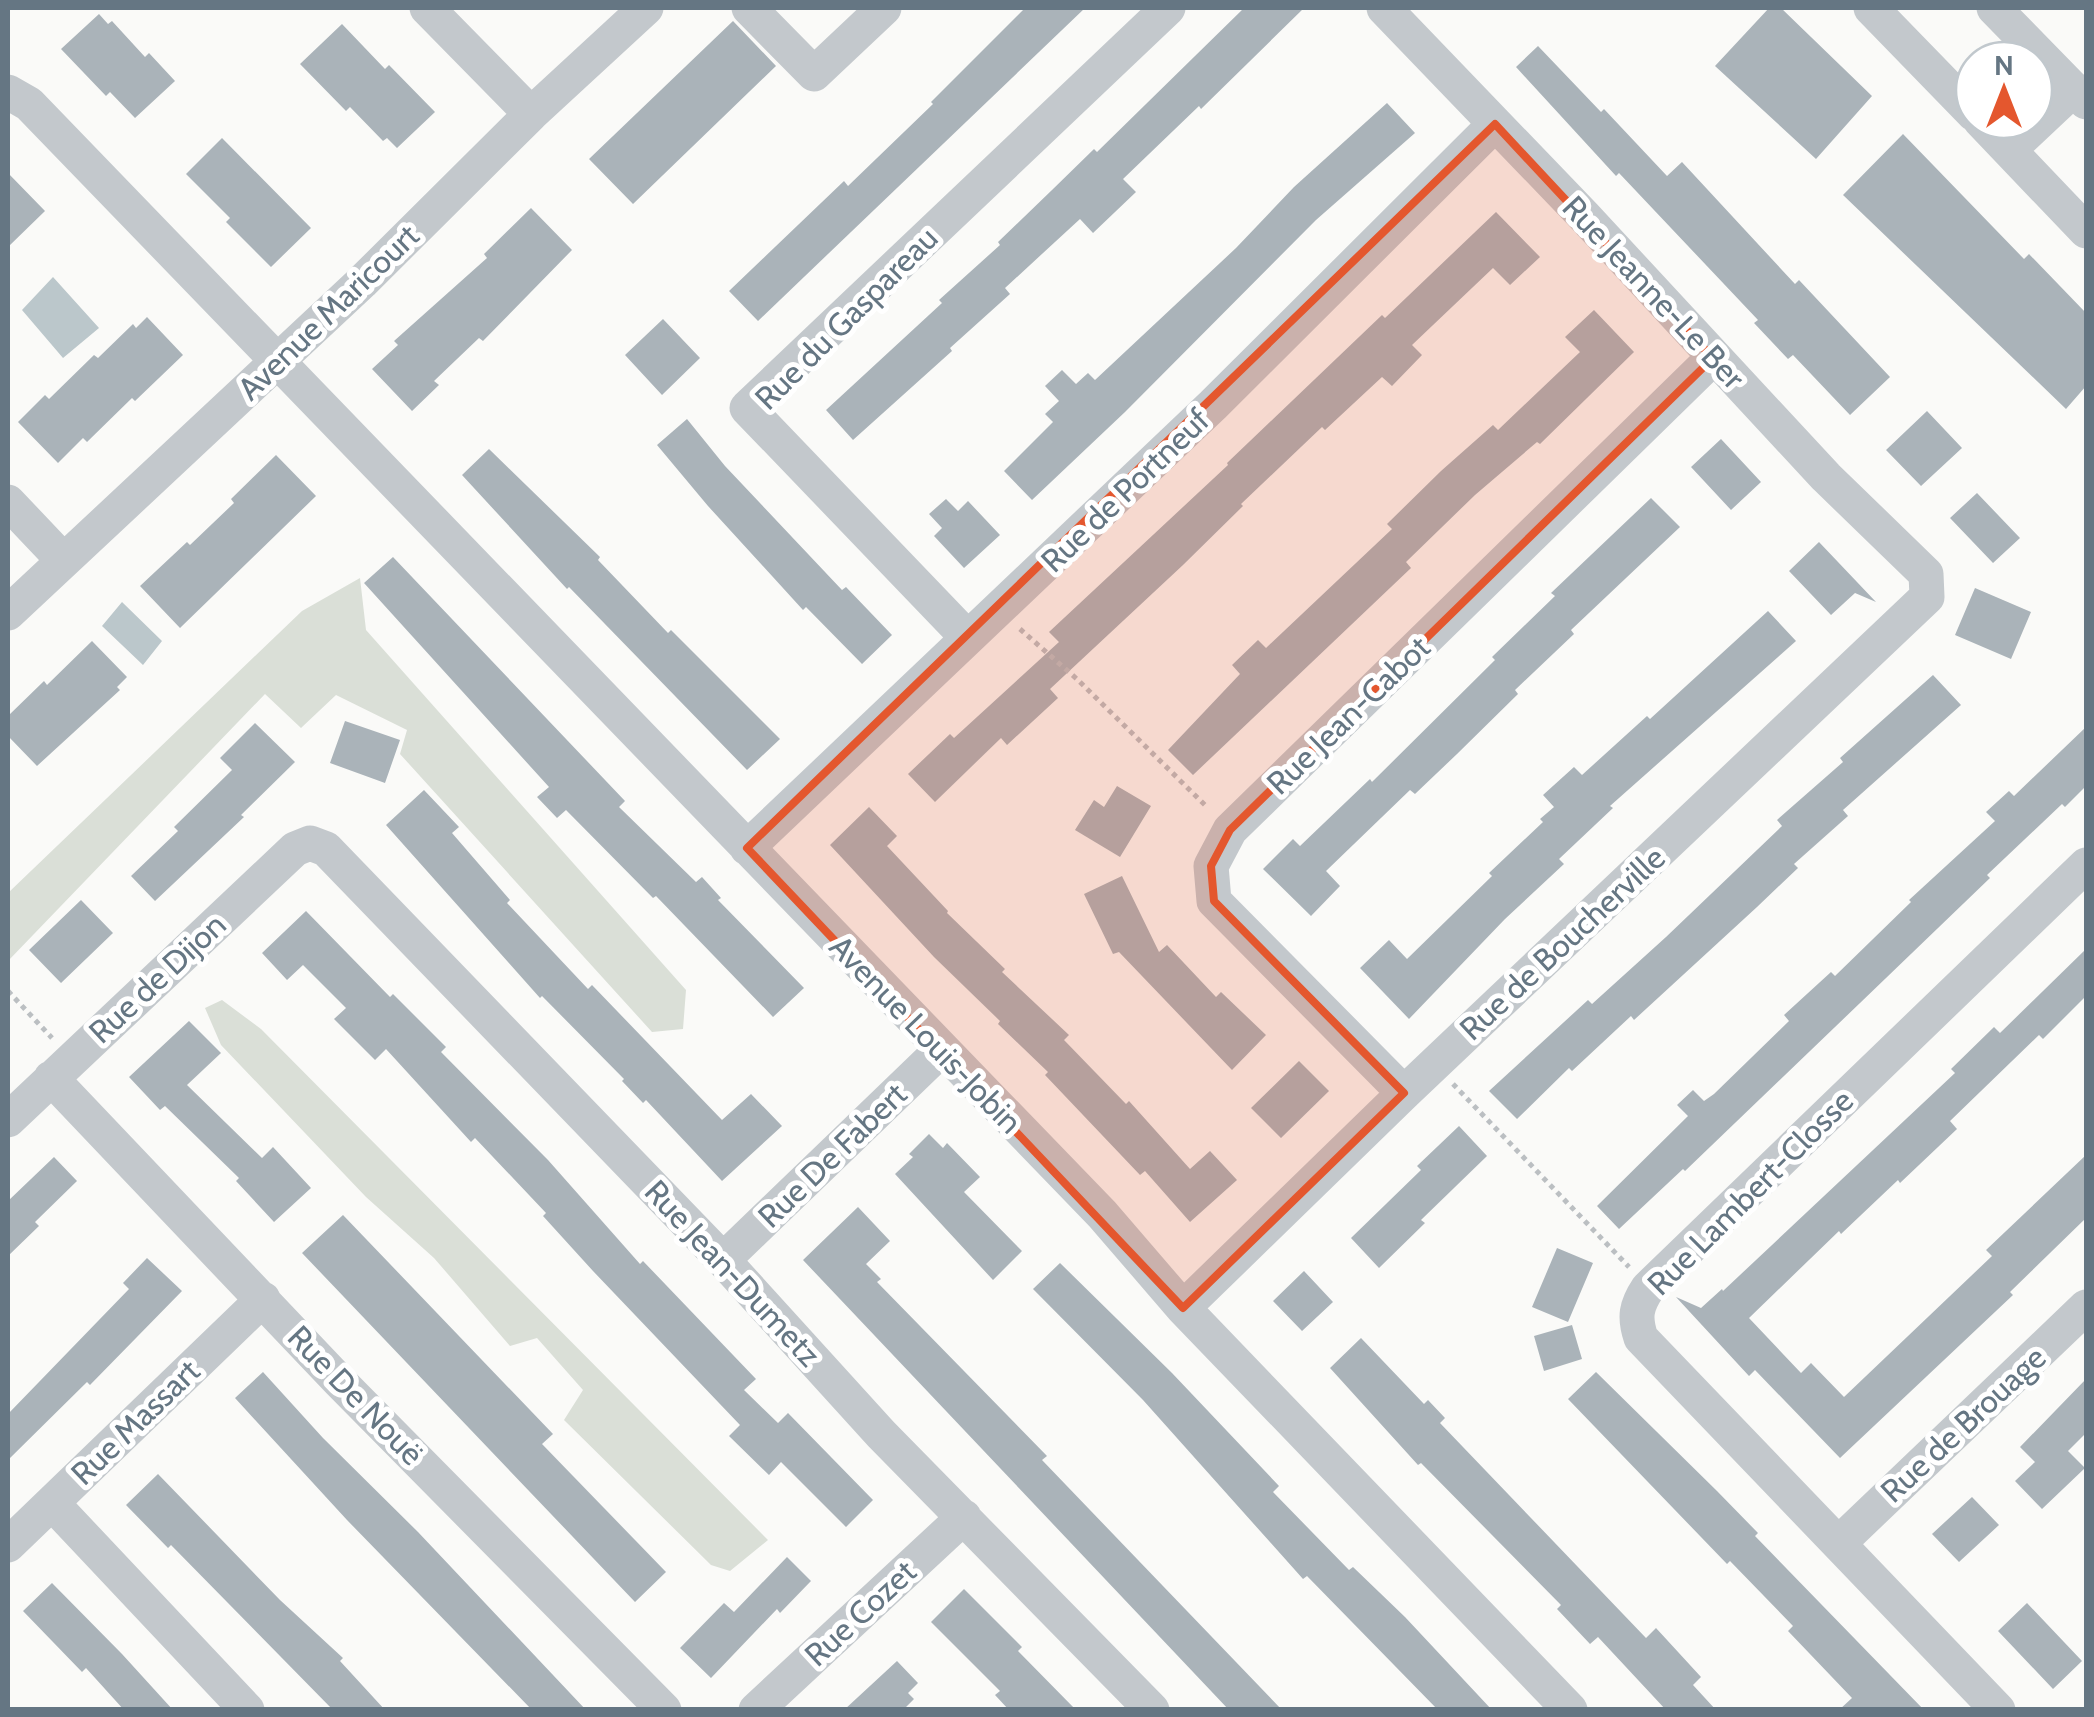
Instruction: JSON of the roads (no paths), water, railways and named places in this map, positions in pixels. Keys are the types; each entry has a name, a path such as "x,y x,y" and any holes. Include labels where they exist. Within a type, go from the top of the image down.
{"street":[{"path":"427,8 530,114"},
{"name":"Avenue Maricourt","path":"8,613 278,362 530,114 646,8"},
{"path":"748,8 814,74 884,8"},
{"name":"Rue du Gaspareau","path":"968,638 747,408 1168,8"},
{"name":"Rue Jeanne-Le Ber","path":"1384,8 1826,477 1926,574"},
{"path":"1871,8 1954,93"},
{"path":"1994,8 2080,95 2008,150"},
{"name":"Avenue Louis-Jobin","path":"8,92 29,104 1102,1214 1182,1308 1570,1710"},
{"name":"Rue de Portneuf","path":"747,848 1213,405 1495,124"},
{"path":"1999,140 2086,231"},
{"name":"Rue Jean-Cabot","path":"1404,1093 1214,901 1212,866 1230,830 1714,358"},
{"path":"8,502 63,560"},
{"name":"Rue de Boucherville","path":"1182,1308 1927,597 1926,574"},
{"name":"Rue de Dijon","path":"8,1120 295,850 310,844"},
{"name":"Rue Jean-Dumetz","path":"310,844 326,849 723,1260 881,1434 1152,1710"},
{"name":"Rue Lambert-Closse","path":"1998,1710 1641,1338 1635,1320 1638,1303 1648,1288 2086,865"},
{"name":"Rue De Fabert","path":"723,1260 941,1050"},
{"name":"Rue De Nouë","path":"61,1068 339,1381 664,1710"},
{"name":"Rue Massart","path":"8,1545 263,1299"},
{"name":"Rue de Brouage","path":"1840,1542 2086,1308"},
{"path":"52,1503 246,1710"},
{"name":"Rue Cozet","path":"756,1710 964,1518"}]}
